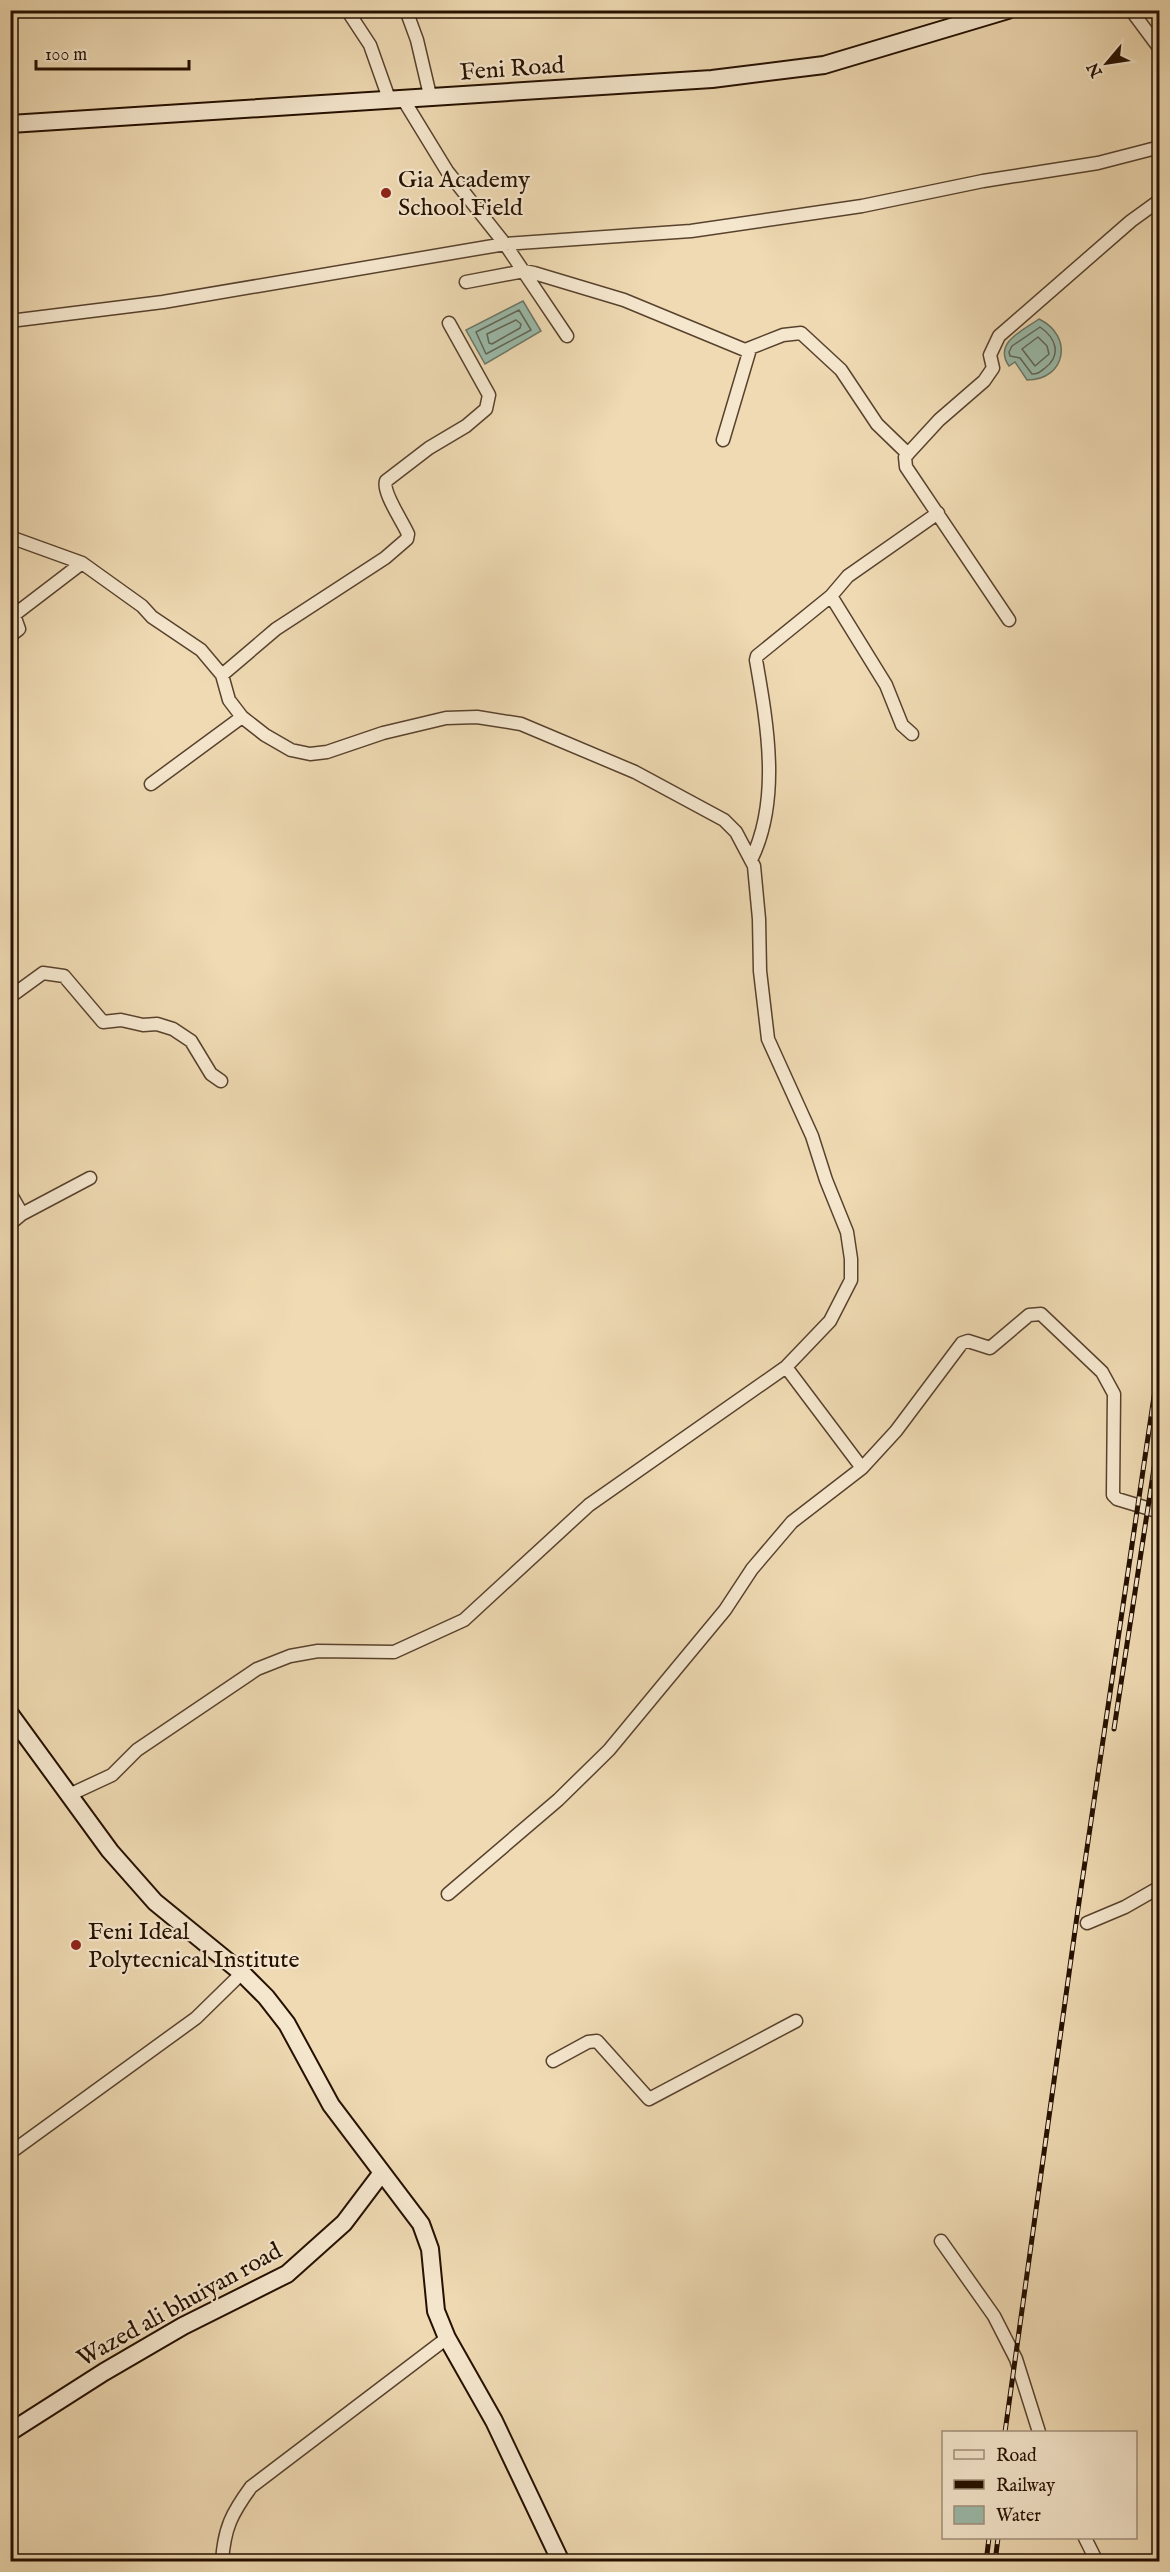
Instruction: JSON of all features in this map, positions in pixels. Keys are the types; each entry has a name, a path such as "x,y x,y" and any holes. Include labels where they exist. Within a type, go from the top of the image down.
{"main road":[{"path":"10,116 395,96 601,76 659,75 816,56 888,37 973,10"},
{"name":"Feni Road","path":"10,124 395,96 712,80 824,65 1008,10"},
{"path":"10,1714 110,1851 155,1902 194,1937 242,1973 266,1997 287,2024 331,2105 427,2236 436,2311 447,2338 494,2421 561,2562"},
{"name":"Wazed ali bhuiyan road","path":"10,2432 104,2372 183,2326 287,2274 344,2223 381,2174"}],"street":[{"path":"347,10 370,45 395,96 447,171 505,244 567,336"},
{"path":"406,10 417,40 429,91"},
{"path":"1131,10 1160,49"},
{"path":"10,321 163,302 505,244 691,231 861,206 983,181 1098,163 1160,147"},
{"path":"1009,620 906,466 905,457 939,420 984,381 993,368 990,355 999,336 1131,221 1160,200"},
{"path":"466,282 524,272 624,300 731,345 750,349 783,335 801,333 842,370 877,424 908,454"},
{"path":"222,675 276,630 385,558 407,539 408,534 399,514 384,490 386,481 429,448 466,426 486,409 488,402 489,395 449,323"},
{"path":"723,440 750,349"},
{"path":"751,860 761,840 768,778 769,734 757,656 831,596 848,576 938,513"},
{"path":"10,537 82,563 142,606 152,618 201,650 222,675 229,700 242,717 265,735 291,750 310,754 327,752 383,733 446,718 477,717 521,724 634,772 724,820 736,832 751,860 759,919 760,971 768,1039 812,1136 826,1180 847,1232 851,1259 851,1280 830,1321 786,1367 590,1505 464,1620 394,1652 318,1651 290,1656 257,1669 137,1750 112,1774 69,1795"},
{"path":"10,636 19,629 14,615 82,563"},
{"path":"831,596 886,685 902,725 912,734"},
{"path":"151,784 242,717"},
{"path":"10,998 43,973 64,976 103,1022 121,1020 142,1025 158,1024 173,1029 190,1041 211,1074 221,1081"},
{"path":"10,1224 22,1214 90,1178"},
{"path":"10,1193 22,1214"},
{"path":"448,1894 558,1800 609,1750 725,1610 752,1569 792,1522 862,1468 896,1431 962,1343 968,1341 990,1348 1029,1315 1041,1314 1102,1372 1114,1394 1113,1494 1117,1499 1160,1512"},
{"path":"786,1367 862,1468"},
{"path":"1087,1923 1125,1908 1160,1887"},
{"path":"10,2153 196,2018 242,1973"},
{"path":"553,2061 588,2042 597,2041 649,2099 796,2021"},
{"path":"941,2241 994,2316 1018,2362 1038,2431"},
{"path":"222,2562 224,2534 236,2508 251,2487 447,2338"},
{"path":"1086,2539 1097,2562"}],"water":[{"path":"523,301 541,331 485,364 466,330"},
{"path":"1039,319 1057,336 1061,346 1061,356 1050,373 1040,378 1027,380 1015,362 1009,366 1005,358 1005,351 1012,338"}],"railway":[{"path":"1005,2431 1078,1909 1160,1356"},
{"path":"1114,1729 1160,1429"},
{"path":"986,2562 989,2539"},
{"path":"995,2562 998,2539"}],"place":[{"name":"Gia Academy School Field","path":"386,193"},
{"name":"Feni Ideal Polytecnical Institute","path":"76,1945"}]}
